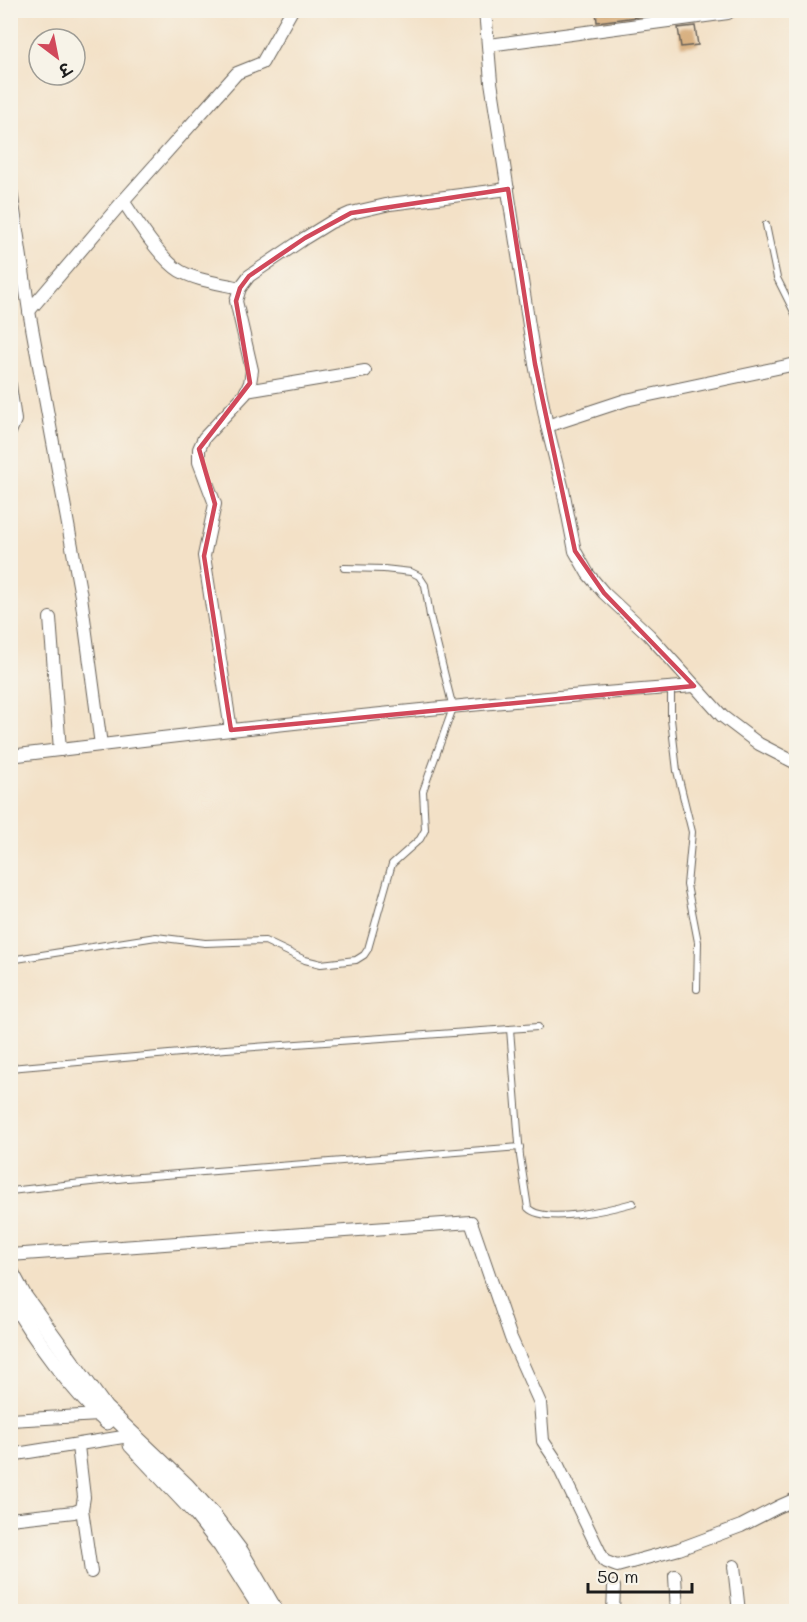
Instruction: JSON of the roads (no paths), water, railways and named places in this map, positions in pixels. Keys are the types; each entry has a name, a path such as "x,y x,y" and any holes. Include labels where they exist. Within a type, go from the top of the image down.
{"street":[{"path":"29,311 237,73 262,63 292,10"},
{"path":"485,10 491,82 535,364 575,550 588,574 604,594 649,635 722,716 759,744 796,763"},
{"path":"489,45 728,13"},
{"path":"10,184 29,311 81,596 101,745"},
{"path":"231,730 204,556 215,504 199,462 199,450 204,438 246,391 250,383 252,370 236,301 240,288 249,276 286,250 331,222 351,213 390,204 508,189"},
{"path":"123,201 165,257 179,270 197,278 240,288"},
{"path":"547,426 627,400 796,364"},
{"path":"246,391 365,371"},
{"path":"10,385 15,420 10,432"},
{"path":"50,618 60,750"},
{"path":"10,756 231,730 694,686"},
{"path":"10,1255 471,1222 511,1338 540,1403 543,1441 555,1459 604,1561 617,1566 679,1549 741,1526 796,1499"},
{"path":"10,1270 14,1298 48,1352 78,1392 203,1522 263,1611"},
{"path":"14,1298 105,1408 187,1486 213,1515 241,1552 276,1611"},
{"path":"10,1420 99,1415"},
{"path":"10,1455 78,1446 123,1437"},
{"path":"78,1446 84,1497 82,1509 91,1572"},
{"path":"10,1519 74,1512 82,1509"},
{"path":"734,1566 739,1611"},
{"path":"675,1576 678,1611"},
{"path":"614,1587 614,1611"}],"lane":[{"path":"766,225 779,285 796,316"},
{"path":"10,960 156,937 205,943 265,941 321,964 356,960 364,955 368,949 392,864 420,839 425,830 423,791 453,708 430,616 425,585 419,576 411,572 384,569 344,568"},
{"path":"671,688 671,719 677,771 692,832 687,885 698,942 698,989"},
{"path":"10,1068 226,1049 538,1027"},
{"path":"510,1029 520,1147 527,1204 532,1212 566,1215 602,1211 633,1203"},
{"path":"10,1191 127,1178 520,1147"}]}
